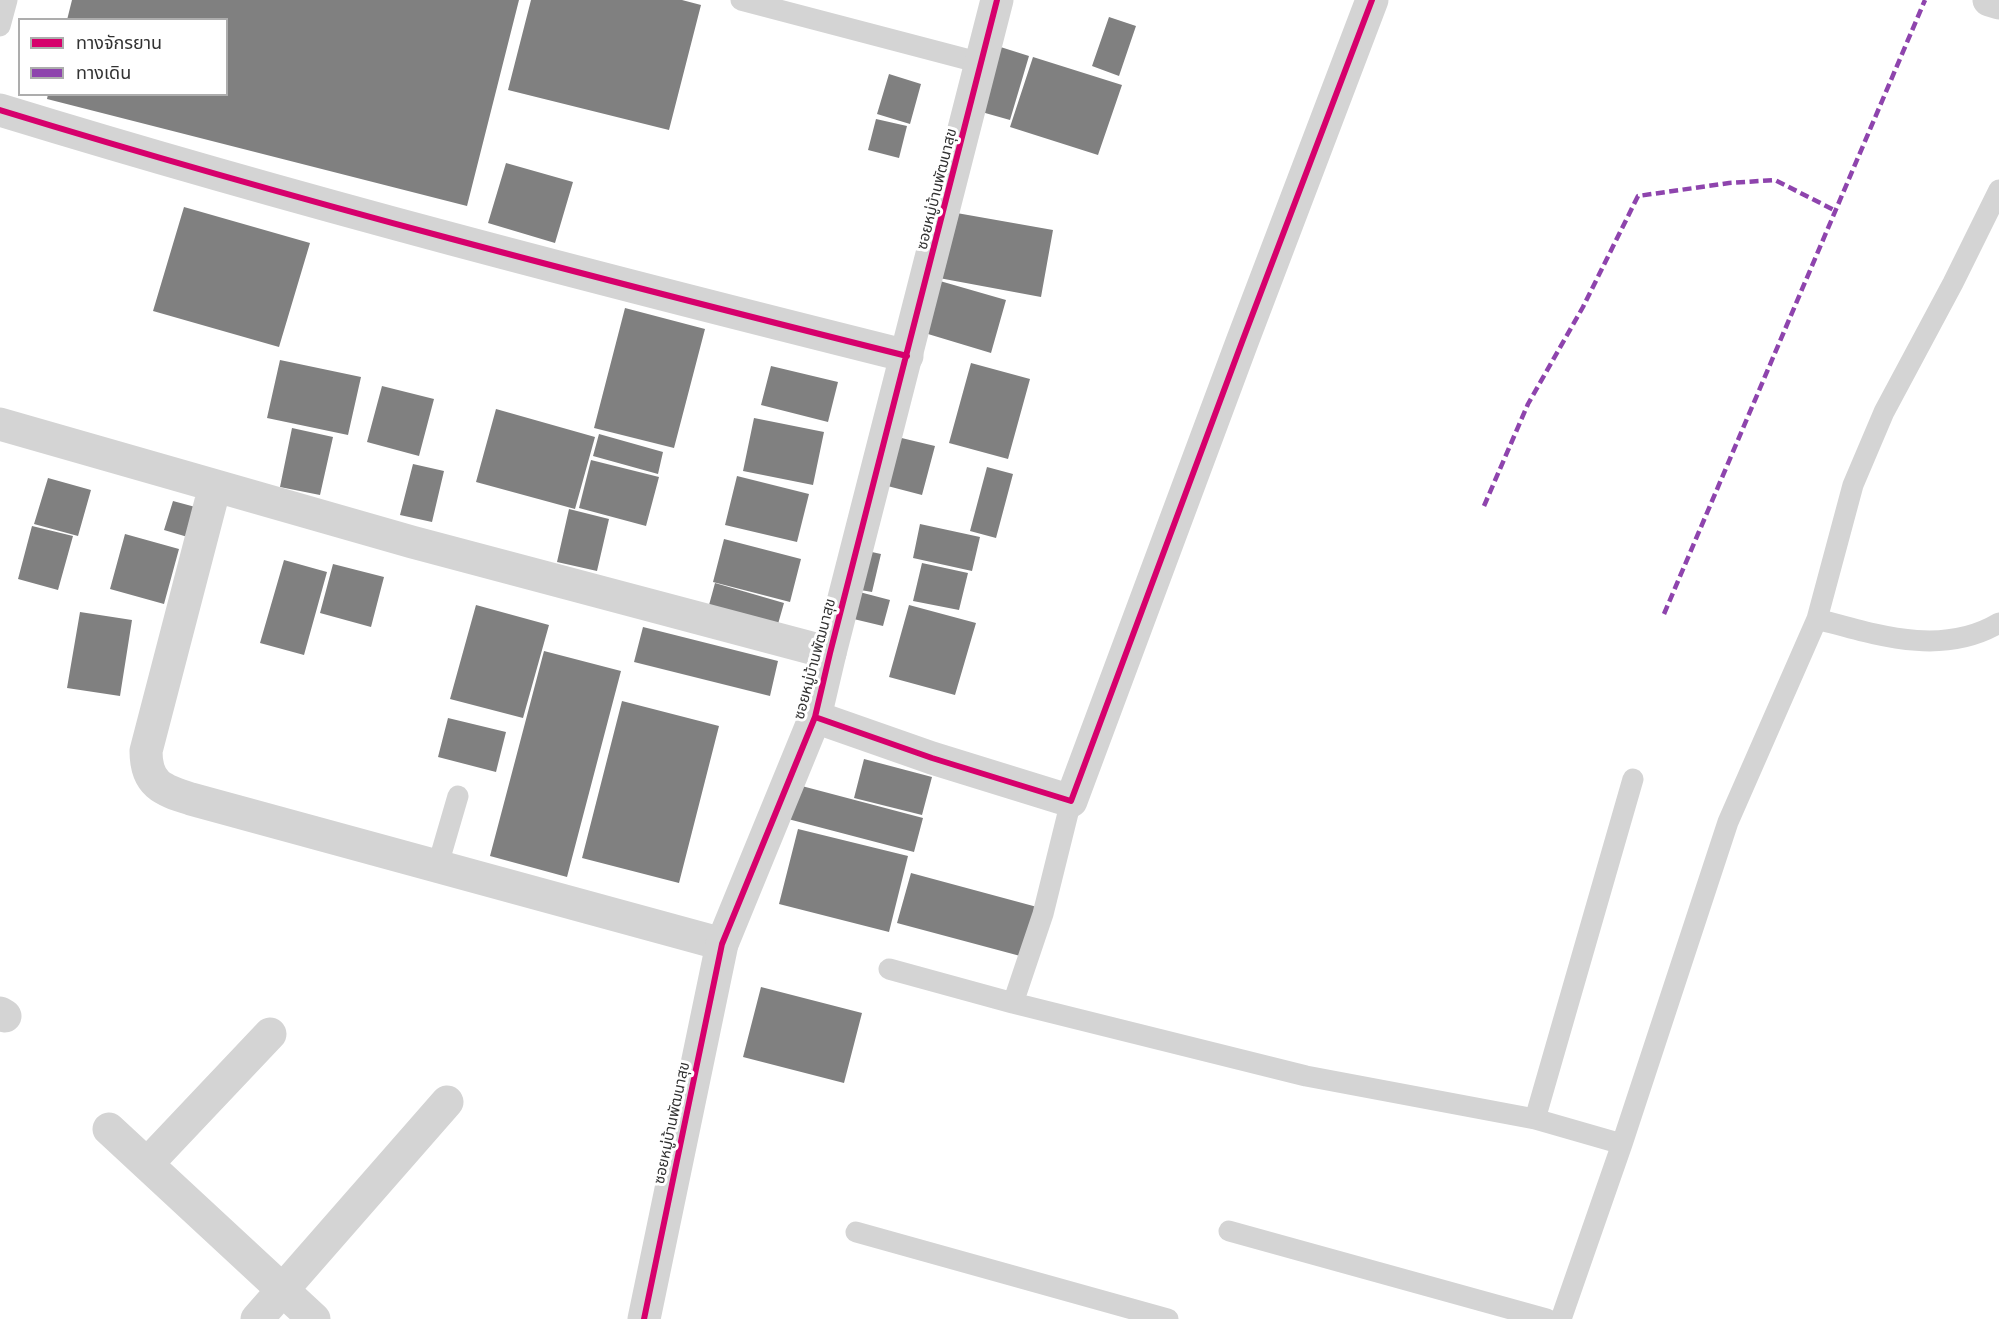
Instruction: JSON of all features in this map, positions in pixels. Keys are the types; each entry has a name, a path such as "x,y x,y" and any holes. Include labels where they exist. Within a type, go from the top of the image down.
{"street":[{"name":"ซอยหมู่บ้านพัฒนาสุข","path":"644,1319 722,944 815,717 998,0"},
{"path":"815,717 932,758 1071,801 1372,0"},
{"path":"1989,0 1999,3"},
{"path":"0,110 344,211 907,356"},
{"path":"0,424 412,542 830,652"},
{"path":"215,486 146,751 146,766 154,781 166,791 191,799 722,944"},
{"path":"147,1164 270,1034"},
{"path":"257,1319 447,1102"},
{"path":"109,1129 314,1319"}],"lane":[{"path":"0,26 7,0"},
{"path":"741,0 981,63"},
{"path":"1561,1319 1622,1144 1728,822 1818,619 1857,475 1884,412 1953,283 1999,190"},
{"path":"1818,619 1889,638 1942,642 1985,632 1999,623"},
{"path":"1535,1119 1633,779"},
{"path":"438,868 458,796"},
{"path":"1013,1003 1043,914 1071,801"},
{"path":"889,969 1013,1003 1306,1076 1535,1119 1622,1144"},
{"path":"1229,1231 1547,1319"},
{"path":"856,1232 1168,1319"}],"building":[{"path":"72,0 519,0 467,206 47,99 48,96 228,96 228,18 68,18"},
{"path":"531,0 682,0 701,5 669,130 508,90"},
{"path":"1109,17 1136,26 1119,76 1092,66"},
{"path":"991,44 1029,56 1010,120 971,109"},
{"path":"1033,57 1122,85 1098,155 1010,127"},
{"path":"889,74 921,84 910,124 877,114"},
{"path":"876,119 907,126 899,158 868,150"},
{"path":"506,163 573,182 555,243 488,223"},
{"path":"184,207 310,243 279,347 153,311"},
{"path":"951,212 1053,230 1041,297 939,278"},
{"path":"933,279 1006,300 991,353 918,331"},
{"path":"625,308 705,329 674,448 594,428"},
{"path":"280,360 361,377 348,435 267,418"},
{"path":"971,363 1030,379 1008,459 949,443"},
{"path":"771,366 838,382 828,422 761,405"},
{"path":"382,386 434,399 419,456 367,442"},
{"path":"496,409 595,437 575,509 476,482"},
{"path":"754,418 824,432 813,485 743,471"},
{"path":"292,428 333,437 320,495 280,487"},
{"path":"599,434 663,452 658,474 593,456"},
{"path":"889,435 935,446 922,495 876,483"},
{"path":"591,460 659,477 646,526 579,508"},
{"path":"413,464 444,471 432,522 400,515"},
{"path":"987,467 1013,474 996,538 970,531"},
{"path":"737,476 809,494 797,542 725,525"},
{"path":"48,478 91,490 78,536 34,524"},
{"path":"173,501 199,508 191,538 164,530"},
{"path":"569,509 609,519 597,571 557,562"},
{"path":"920,524 980,537 972,571 913,558"},
{"path":"32,526 73,536 58,590 18,579"},
{"path":"125,534 179,549 164,604 110,589"},
{"path":"724,539 801,559 790,602 713,582"},
{"path":"858,549 881,554 872,592 849,588"},
{"path":"284,560 327,572 304,655 260,643"},
{"path":"922,563 968,573 959,610 913,601"},
{"path":"333,564 384,577 371,627 320,613"},
{"path":"715,583 784,603 778,624 709,605"},
{"path":"848,589 890,600 883,626 841,616"},
{"path":"476,605 549,625 523,718 450,699"},
{"path":"909,605 976,623 955,695 889,677"},
{"path":"80,612 132,620 120,696 67,688"},
{"path":"643,627 778,661 770,696 634,662"},
{"path":"544,651 621,671 567,877 490,856"},
{"path":"622,701 719,726 679,883 582,858"},
{"path":"448,718 506,732 496,772 438,757"},
{"path":"864,759 932,777 922,815 854,798"},
{"path":"798,785 923,818 914,852 788,819"},
{"path":"798,829 908,856 889,932 779,904"},
{"path":"911,873 1037,907 1024,957 897,923"},
{"path":"761,987 862,1013 844,1083 743,1057"}],"marked path":[{"path":"1664,614 1925,0"},
{"path":"1484,506 1528,404 1583,307 1638,196 1729,183 1775,180 1836,211"}],"cycle path":[{"path":"644,1319 722,944 815,717 997,0"},
{"path":"815,717 932,758 1071,801 1372,0"},
{"path":"0,110 226,177 452,239 907,356"}]}
